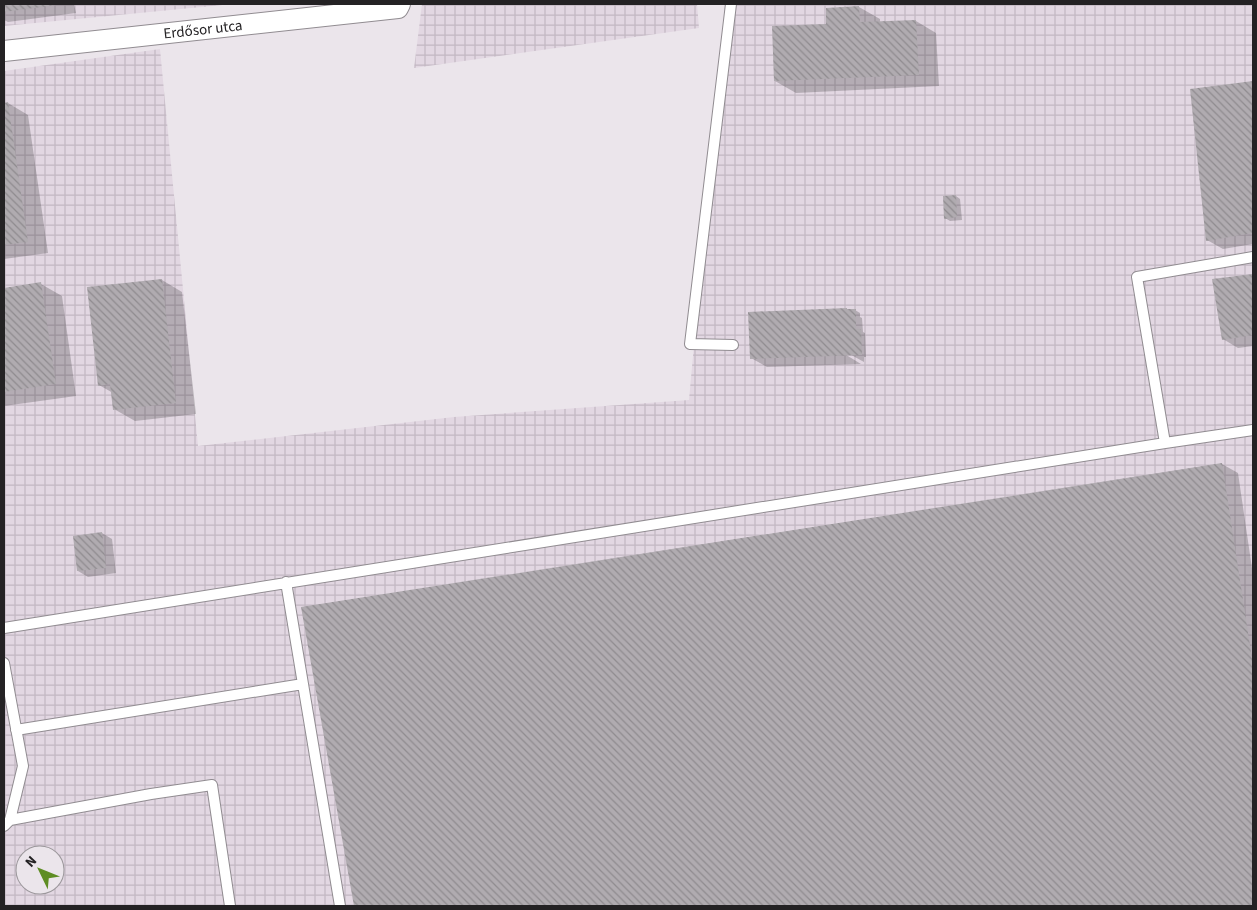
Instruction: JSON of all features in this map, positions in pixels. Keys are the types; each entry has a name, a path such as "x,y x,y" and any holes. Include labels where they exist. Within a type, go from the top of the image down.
{"street":[{"name":"Erdősor utca","path":"4,51 398,8 400,4"}],"lane":[{"path":"731,4 690,344 733,345"},
{"path":"1164,443 1136,277 1253,257"},
{"path":"4,628 1253,430"},
{"path":"286,582 340,906"},
{"path":"4,663 23,766 7,823 151,794 212,785 230,906"},
{"path":"16,730 303,684"}],"shaded area":[{"path":"4,4 233,4 4,26"},
{"path":"422,4 697,4 699,28 414,68"},
{"path":"725,4 1253,4 1253,906 4,906 4,71 160,49 198,446 454,417 689,400"}],"building":[{"path":"4,4 56,4 56,5 4,12"},
{"path":"859,6 860,22 916,20 919,75 774,81 772,26 826,24 826,8"},
{"path":"1253,81 1253,233 1206,241 1190,89"},
{"path":"8,102 28,242 4,245 4,103"},
{"path":"956,195 957,217 944,219 943,196"},
{"path":"1253,274 1253,335 1222,340 1212,279"},
{"path":"162,279 176,403 113,410 110,384 98,386 87,287"},
{"path":"41,282 56,384 4,392 4,288"},
{"path":"856,309 856,329 861,329 862,355 750,359 748,312"},
{"path":"1222,463 1253,665 1253,906 354,906 301,607"},
{"path":"102,532 106,568 77,571 73,536"}]}
